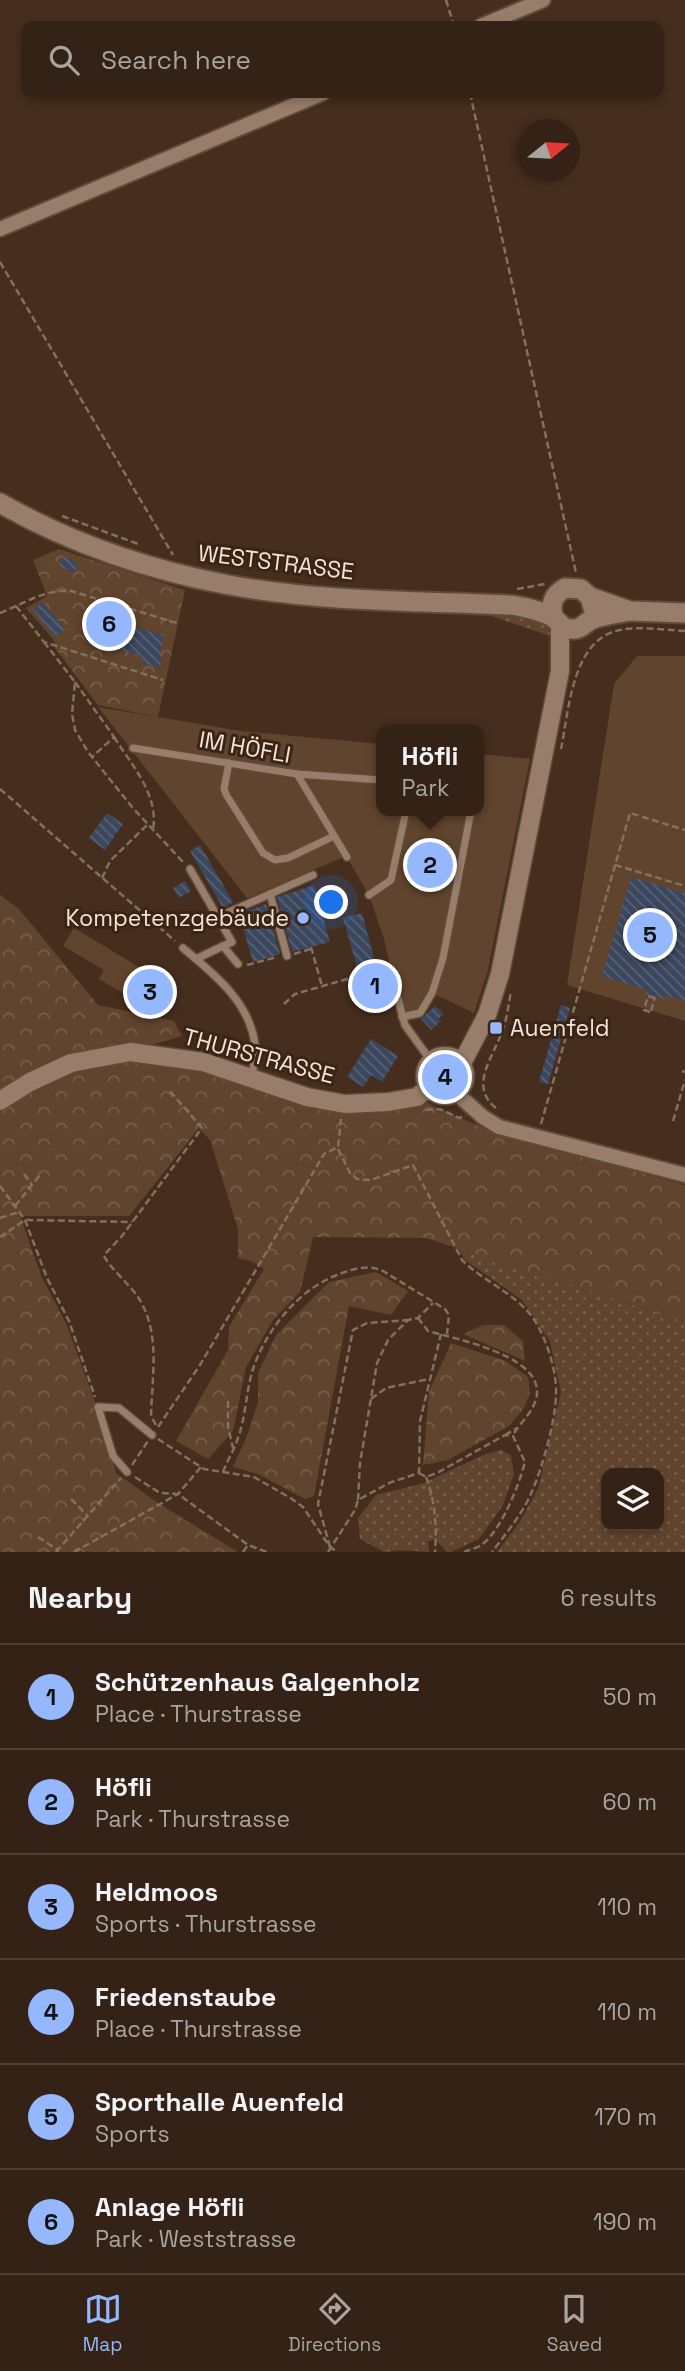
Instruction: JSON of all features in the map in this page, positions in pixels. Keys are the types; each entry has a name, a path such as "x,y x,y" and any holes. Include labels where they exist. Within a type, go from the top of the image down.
{"main road":[{"name":"WESTSTRASSE","path":"0,503 62,534 106,551 162,569 231,585 305,595 517,605 570,629 585,624"},
{"name":"WESTSTRASSE","path":"517,605 552,589 565,589 579,582"},
{"path":"579,582 630,611"},
{"path":"579,582 593,609 585,624"},
{"path":"552,589 551,604 557,621"},
{"path":"585,624 630,611 685,613"}],"street":[{"path":"493,21 543,0"},
{"path":"0,229 311,98"},
{"path":"461,1065 487,1015 500,974 560,671 557,621"},
{"path":"560,671 585,624"},
{"name":"THURSTRASSE","path":"0,1101 30,1082 71,1063 130,1052 193,1060 307,1097 345,1104 388,1102 417,1097 428,1088"},
{"path":"447,1056 461,1065 465,1077 456,1093 438,1096 425,1083 425,1071 431,1061 447,1056"},
{"path":"456,1093 499,1127 685,1175"}],"lane":[{"name":"IM HÖFLI","path":"133,748 297,774 347,857"},
{"path":"229,763 224,789 263,853 275,860 288,858 334,836"},
{"path":"297,774 376,780"},
{"path":"369,895 391,880 405,816"},
{"path":"402,1017 420,1013 432,993 443,958 470,816"},
{"path":"190,869 232,942 196,959"},
{"path":"218,917 313,875"},
{"path":"270,894 287,956"},
{"path":"223,946 238,964"},
{"path":"183,948 225,985 245,1013 255,1048 252,1079"},
{"path":"397,995 405,1025 431,1061"},
{"path":"127,1472 113,1455 98,1407 119,1408 152,1435"}],"path":[{"path":"446,0 452,21"},
{"path":"471,98 579,582"},
{"path":"0,261 174,558 162,553"},
{"path":"58,514 149,548"},
{"path":"505,589 552,589"},
{"path":"0,613 45,593 61,590 177,623"},
{"path":"16,606 75,682 150,793 155,817 153,830"},
{"path":"560,755 577,674 590,647 606,635 622,629 685,631"},
{"path":"44,642 163,680"},
{"path":"75,682 72,714 75,730 92,757 153,830 190,869"},
{"path":"92,757 114,737"},
{"path":"0,789 183,948"},
{"path":"537,1138 630,813 685,830"},
{"path":"102,878 110,861 148,824"},
{"path":"615,865 685,886"},
{"path":"311,947 321,986"},
{"path":"382,996 376,971 391,968"},
{"path":"284,1004 295,993 368,973"},
{"path":"500,1111 486,1097 482,1077 505,1024 513,984"},
{"path":"648,996 655,997 650,1011 644,1010 648,996"},
{"path":"575,1004 580,1005"},
{"path":"566,1038 570,1039"},
{"path":"481,1067 485,1071"},
{"path":"556,1072 561,1073"},
{"path":"673,1121 685,1080"},
{"path":"169,1090 202,1128 132,1222 106,1252 104,1259 138,1296 150,1326 154,1340 151,1416 157,1428 200,1365 324,1154 338,1147"},
{"path":"672,1105 677,1107"},
{"path":"420,1111 440,1109 464,1118"},
{"path":"335,1114 342,1115 338,1147 345,1166 356,1180 371,1180 413,1164 463,1260 472,1270 520,1304 534,1319 548,1345 557,1394 551,1429 534,1489 517,1520 492,1552"},
{"path":"24,1174 32,1185"},
{"path":"15,1206 40,1175"},
{"path":"0,1186 25,1220 47,1278 69,1321 98,1407"},
{"path":"0,1217 19,1212"},
{"path":"0,1237 25,1220 132,1222"},
{"path":"223,1472 241,1427 254,1369 275,1325 300,1298 327,1279 349,1270 373,1266 445,1310 449,1315 447,1334"},
{"path":"330,1547 318,1504 353,1330 367,1323 418,1318 433,1303"},
{"path":"418,1318 428,1331 447,1334 516,1362 532,1373 538,1392 531,1411 517,1427 426,1477"},
{"path":"328,1552 355,1510 358,1500 360,1463 377,1363 388,1340 408,1320"},
{"path":"419,1473 420,1422 441,1334"},
{"path":"371,1399 386,1388 429,1379"},
{"path":"228,1401 228,1427 233,1448"},
{"path":"464,1552 481,1545 500,1522 522,1474 525,1462 513,1436 517,1427"},
{"path":"38,1537 57,1551 127,1472 152,1435 201,1467 254,1477 292,1499 311,1517 330,1547 337,1552"},
{"path":"505,1435 513,1436"},
{"path":"74,1552 178,1494 201,1467"},
{"path":"127,1472 160,1493 178,1494 248,1545 267,1552"},
{"path":"358,1500 389,1483 419,1473 426,1477 436,1530 435,1552"},
{"path":"71,1499 87,1514"},
{"path":"243,1552 248,1545"}],"green space":[{"path":"59,549 185,590 158,717 98,705 55,648 54,640 26,608 47,596 33,560"},
{"path":"479,612 532,617 546,623 553,637"},
{"path":"637,656 685,656 685,1021 567,985 614,684"},
{"path":"98,707 241,731 376,744 376,816 484,816 484,754 530,759 488,970 474,1013 432,993 420,1013 402,1017 384,939 369,895 346,856 247,898"},
{"path":"0,895 18,908 98,1005 174,1021 182,1036 132,1051 307,1097 417,1097 495,1133 685,1185 685,1322 426,1238 313,1237 300,1292 273,1320 246,1367 233,1431 208,1459 176,1441 228,1350 229,1327 264,1269 253,1262 238,1258 238,1229 210,1140 199,1128 129,1216 20,1216 42,1278 66,1323 94,1399 116,1473 158,1503 238,1552 0,1552"},
{"path":"74,928 154,976 138,1002 99,979 104,970 63,946"},
{"path":"458,1248 685,1322 685,1552 497,1552 519,1523 538,1489 561,1393 550,1342 522,1300 465,1260"},
{"path":"376,1272 408,1291 391,1315 349,1306 314,1496 305,1499 258,1474 233,1467 258,1402 258,1373 276,1335 329,1282"},
{"path":"483,1325 504,1325 523,1341 525,1361 463,1334"},
{"path":"451,1343 506,1361 528,1377 530,1392 524,1408 509,1426 448,1460 423,1465 429,1392"},
{"path":"501,1450 511,1455 514,1474 503,1505 479,1539 451,1552 447,1552 435,1539 428,1542 429,1552 384,1552 360,1539 358,1518 376,1495 424,1483 483,1455"}],"building":[{"path":"63,556 78,563 74,573 59,566"},
{"path":"43,602 65,629 55,637 33,610"},
{"path":"118,617 137,623 135,628 164,635 159,656 162,657 160,667 141,663 142,656 101,644 104,635 112,638"},
{"path":"107,813 123,824 105,850 89,838"},
{"path":"200,845 233,902 223,908 190,851"},
{"path":"631,877 685,893 685,1001 665,995 664,999 646,994 647,990 602,976"},
{"path":"185,881 191,891 179,898 173,888"},
{"name":"Kompetenzgebäude","path":"314,885 330,942 292,952 277,897"},
{"path":"266,904 280,954 253,962 239,914"},
{"path":"362,913 376,966 358,971 343,918"},
{"path":"154,976 163,981 147,1008 138,1002"},
{"path":"561,1005 570,1008 548,1084 539,1082"},
{"path":"435,1006 444,1014 431,1030 421,1019"},
{"path":"371,1039 398,1056 382,1082 371,1075 363,1087 347,1077"}],"place":[{"name":"Anlage Höfli","path":"109,624"},
{"name":"Höfli","path":"430,865"},
{"name":"Kompetenzgebäude","path":"303,918"},
{"name":"Sporthalle Auenfeld","path":"650,935"},
{"name":"Schützenhaus Galgenholz","path":"375,986"},
{"name":"Heldmoos","path":"150,992"},
{"name":"Auenfeld","path":"496,1028"},
{"name":"Friedenstaube","path":"445,1077"}]}
